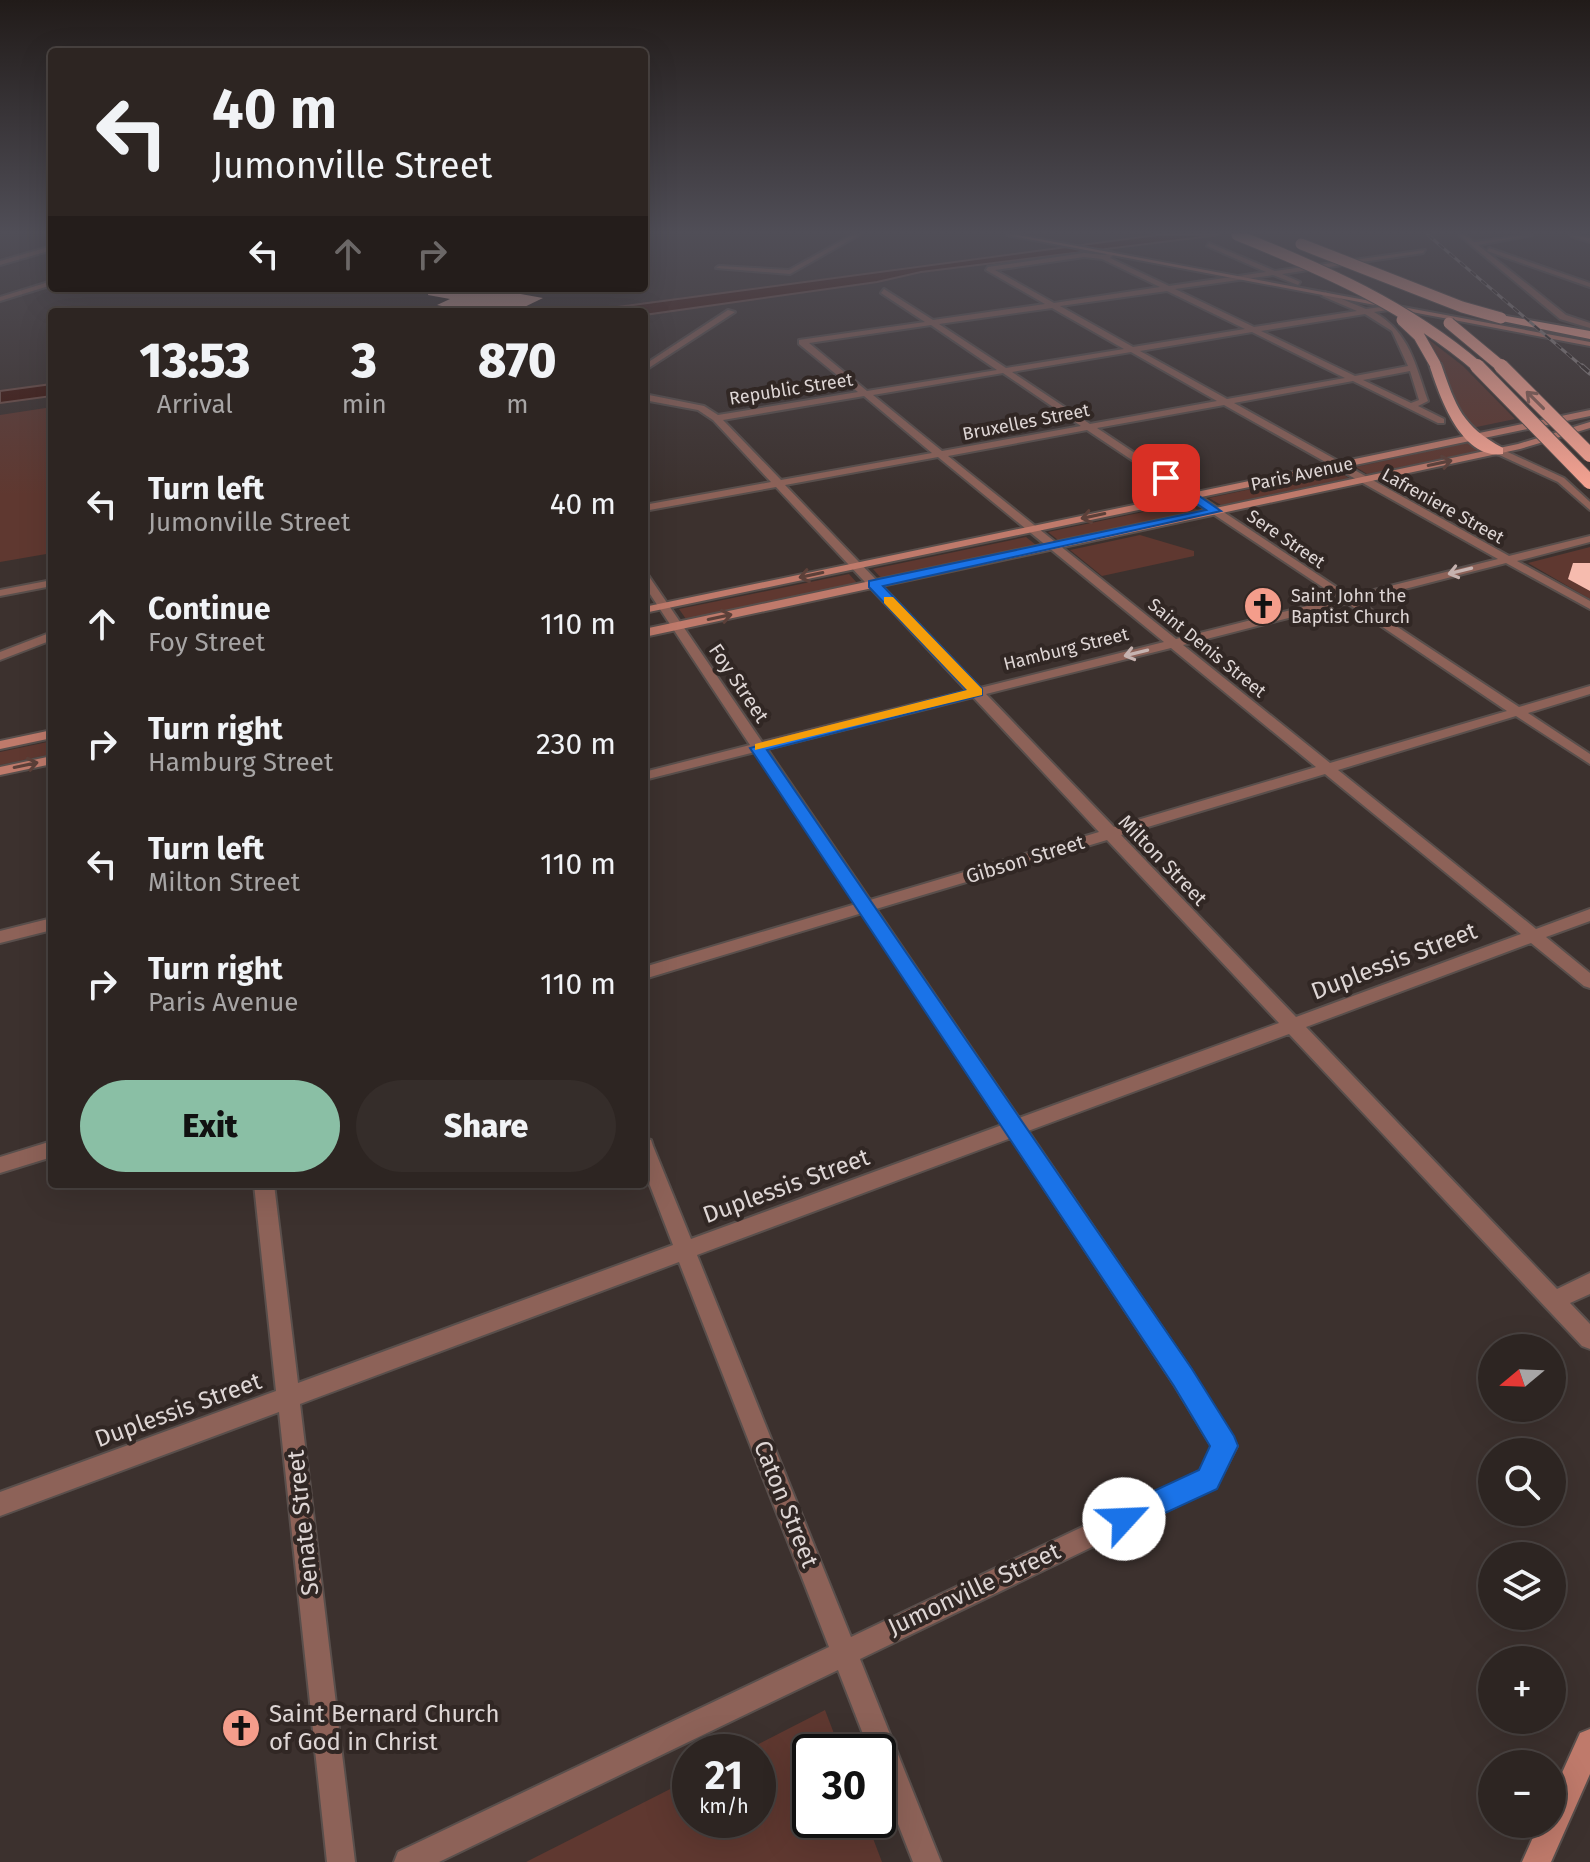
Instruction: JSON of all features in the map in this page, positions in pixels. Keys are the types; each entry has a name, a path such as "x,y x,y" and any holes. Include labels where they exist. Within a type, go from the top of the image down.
{"highway":[{"path":"1405,322 1419,336 1435,364 1457,422 1471,437 1498,451"},
{"path":"1419,322 1452,345 1590,482"},
{"path":"1446,322 1461,331 1501,366 1590,455"},
{"path":"1518,322 1590,339"}],"street":[{"path":"648,366 716,322"},
{"path":"931,323 939,322"},
{"name":"Lafreniere Street","path":"1083,322 1590,606"},
{"path":"1237,322 1441,421"},
{"name":"Republic Street","path":"648,398 712,414 863,393 1297,322"},
{"path":"1388,322 1403,337 1424,401 1411,406"},
{"path":"1485,322 1590,339"},
{"path":"1501,322 1590,339"},
{"name":"Saint Denis Street","path":"931,323 802,342 1590,982"},
{"name":"Sere Street","path":"931,323 1590,760"},
{"name":"Bruxelles Street","path":"648,507 1413,368"},
{"name":"Paris Avenue","path":"648,609 1590,413"},
{"name":"Milton Street","path":"712,414 1590,1339"},
{"name":"Paris Avenue","path":"648,632 1498,451 1590,425"},
{"path":"1498,451 1561,480 1590,507"},
{"name":"Hamburg Street","path":"648,775 1590,539"},
{"name":"Foy Street","path":"648,583 1014,1130"},
{"path":"0,593 48,584"},
{"path":"0,656 48,638"},
{"name":"Gibson Street","path":"648,972 1590,690"},
{"path":"0,745 48,735"},
{"path":"0,771 48,761"},
{"name":"Duplessis Street","path":"0,1504 1590,915"},
{"path":"0,937 48,925"},
{"name":"Jumonville Street","path":"408,1862 844,1650 1208,1479 1225,1446 1183,1378 1014,1130"},
{"path":"0,1165 48,1150"},
{"name":"Caton Street","path":"648,1156 927,1862"},
{"name":"Senate Street","path":"264,1188 341,1862"},
{"path":"1554,1301 1590,1283"},
{"path":"1544,1858 1590,1743"}],"shaded area":[{"path":"1424,336 1463,366 1515,419 1467,429"},
{"path":"48,385 48,397 0,403 0,391"},
{"path":"48,408 48,554 0,562 0,415"},
{"path":"1471,442 1487,449 1367,474 1356,467"},
{"path":"1336,471 1349,478 1221,505 1209,498"},
{"path":"1186,503 1198,510 1058,540 1048,532"},
{"path":"1140,535 1194,551 1194,556 1102,576 1070,550"},
{"path":"1026,537 1036,545 881,578 873,569"},
{"path":"1590,547 1590,599 1528,563"},
{"path":"849,574 857,583 686,619 679,609"},
{"path":"48,742 48,755 0,765 0,752"},
{"path":"825,1710 834,1734 792,1734 792,1838 873,1838 882,1862 526,1862 672,1788 672,1838 776,1838 776,1735"}],"building":[{"path":"1573,563 1590,563 1590,591 1568,579"}],"railway":[{"path":"1530,322 1584,368"},
{"path":"1582,366 1590,373"}],"slow traffic":[{"path":"760,747 977,692 889,600"}],"place":[{"name":"Saint John the Baptist Church","path":"1263,606"},
{"name":"Saint Bernard Church of God in Christ","path":"241,1728"}],"route":[{"path":"1124,1519 1208,1479 1225,1446 1183,1378 757,748 977,692 874,584 1215,511 1166,478"}]}
